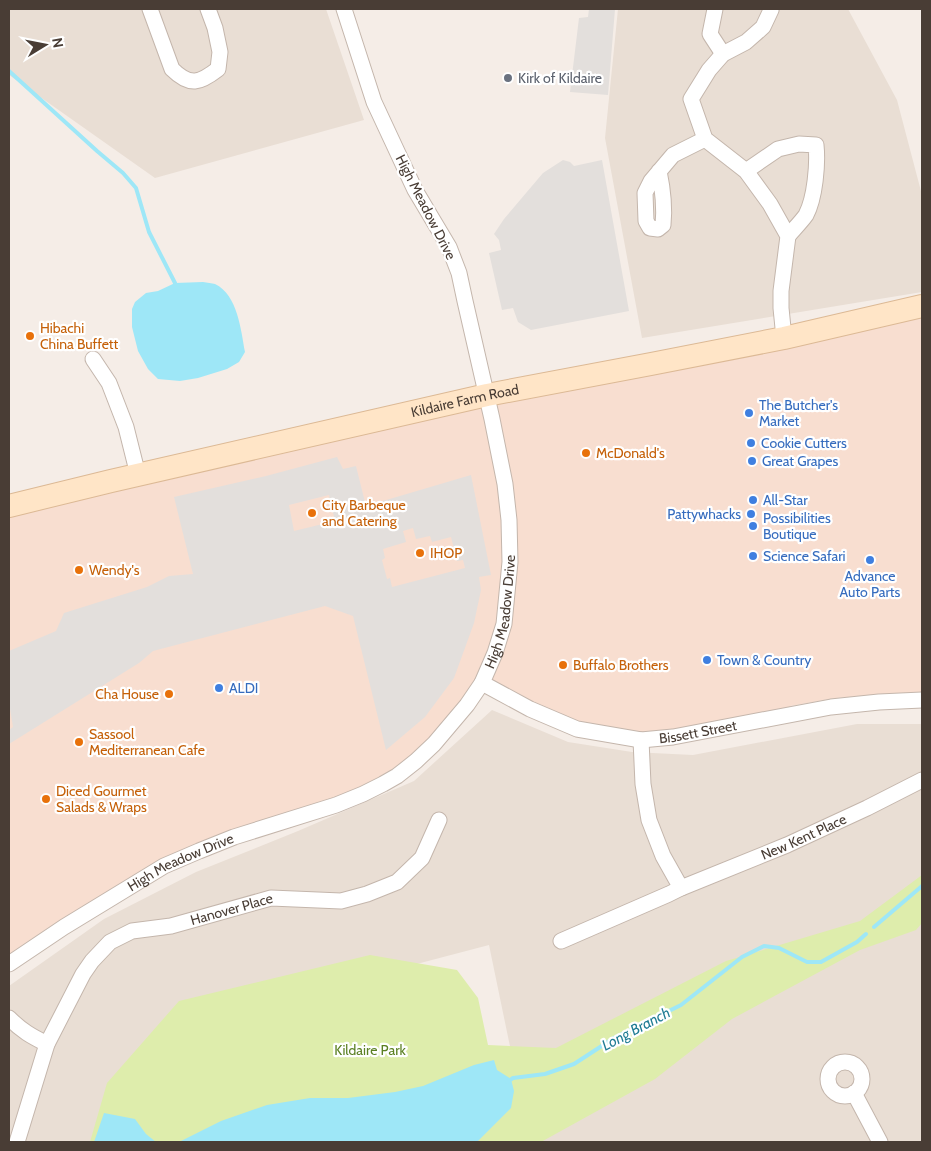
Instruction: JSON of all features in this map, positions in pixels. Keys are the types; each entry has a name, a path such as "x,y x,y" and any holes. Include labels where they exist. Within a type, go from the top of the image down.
{"main road":[{"name":"Kildaire Farm Road","path":"9,506 487,395 784,338 922,306"}],"street":[{"path":"150,9 172,69 190,82 206,79 218,69 220,52 215,28 208,9"},
{"name":"High Meadow Drive","path":"9,964 64,927 164,866 234,837 336,805 397,776 434,744 467,705 482,682 495,653 504,624 510,562 510,520 505,484 487,395 459,274 449,247 415,190 374,102 344,9"},
{"path":"715,9 710,34 723,54"},
{"path":"770,9 764,27 746,42 723,54 709,70 691,100 705,138 746,171 770,204 788,236"},
{"path":"659,171 673,155 705,138"},
{"path":"746,171 778,149 799,144 816,145 814,188 806,214 788,236 781,291 784,338"},
{"path":"93,359 109,383 126,427 138,475"},
{"name":"Bissett Street","path":"482,682 530,709 577,729 641,740 673,738 831,707 922,700"},
{"path":"641,740 643,784 648,820 663,856 681,888"},
{"name":"New Kent Place","path":"561,941 681,888 787,845 922,780"},
{"name":"Hanover Place","path":"17,1142 47,1044 83,974 110,942 132,931 171,926 270,898 341,901 368,894 397,882 422,858 439,820"},
{"path":"9,1018 20,1030 47,1044"},
{"path":"854,1093 880,1142"}],"shaded area":[{"path":"9,9 326,9 364,120 155,178 9,75"},
{"path":"589,9 615,9 608,95 570,92 579,18 588,17"},
{"path":"618,9 848,9 897,100 922,195 922,292 642,338 605,138"},
{"path":"563,160 570,162 574,166 602,160 629,311 531,330 518,322 513,308 502,310 489,253 501,250 499,240 494,234 504,219 543,173"},
{"path":"922,309 922,693 836,698 790,706 790,715 673,737 577,729 482,683 397,776 199,851 9,964 9,508"},
{"path":"337,457 343,469 356,466 366,506 471,475 491,575 479,577 481,590 474,623 454,678 425,717 386,750 353,616 325,606 153,651 139,663 9,744 9,730 13,727 9,703 9,651 56,631 64,613 147,587 169,576 193,574 174,497 266,476","holes":["329,495 335,521 294,531 289,505","413,528 416,539 430,536 432,542 451,537 457,561 463,560 465,568 392,587 390,578 387,579 382,560 385,558 383,549 406,542 403,531"]},
{"path":"492,710 568,742 632,752 693,755 857,724 922,724 922,1142 525,1142 513,1061 489,945 188,1024 112,1142 9,1142 9,986 104,919 196,872 414,781"}],"green space":[{"name":"Kildaire Park","path":"922,875 922,923 916,930 860,950 732,1019 655,1079 541,1142 90,1142 107,1083 179,1001 370,955 457,970 478,998 488,1045 556,1048 726,961 860,921"}],"water":[{"path":"203,282 215,284 229,296 240,324 245,352 239,362 227,369 198,378 180,381 158,379 148,369 138,351 132,327 132,309 135,302 146,293 158,291 175,283"},
{"path":"494,1060 497,1070 511,1079 514,1091 511,1108 477,1142 179,1142 221,1121 267,1105 310,1098 348,1098 395,1092 423,1086 474,1065"},
{"path":"104,1113 135,1119 146,1134 156,1142 94,1142"}],"waterway":[{"path":"9,71 123,173 136,188 149,232 175,283"},
{"name":"Long Branch","path":"874,927 922,886"},
{"name":"Long Branch","path":"507,1082 513,1078 545,1074 574,1064 614,1038 681,1005 742,957 764,946 779,948 807,962 821,962 857,942 866,934"}],"place":[{"name":"Kirk of Kildaire","path":"508,78"},
{"name":"Hibachi China Buffett","path":"30,336"},
{"name":"The Butcher's Market","path":"749,413"},
{"name":"Cookie Cutters","path":"751,443"},
{"name":"McDonald's","path":"586,453"},
{"name":"Great Grapes","path":"752,461"},
{"name":"All-Star","path":"753,500"},
{"name":"City Barbeque and Catering","path":"312,513"},
{"name":"Pattywhacks","path":"751,514"},
{"name":"Possibilities Boutique","path":"753,526"},
{"name":"IHOP","path":"420,553"},
{"name":"Science Safari","path":"753,556"},
{"name":"Advance Auto Parts","path":"870,560"},
{"name":"Wendy's","path":"79,570"},
{"name":"Town & Country","path":"707,660"},
{"name":"Buffalo Brothers","path":"563,665"},
{"name":"ALDI","path":"219,688"},
{"name":"Cha House","path":"169,694"},
{"name":"Sassool Mediterranean Cafe","path":"79,742"},
{"name":"Diced Gourmet Salads & Wraps","path":"46,799"}]}
